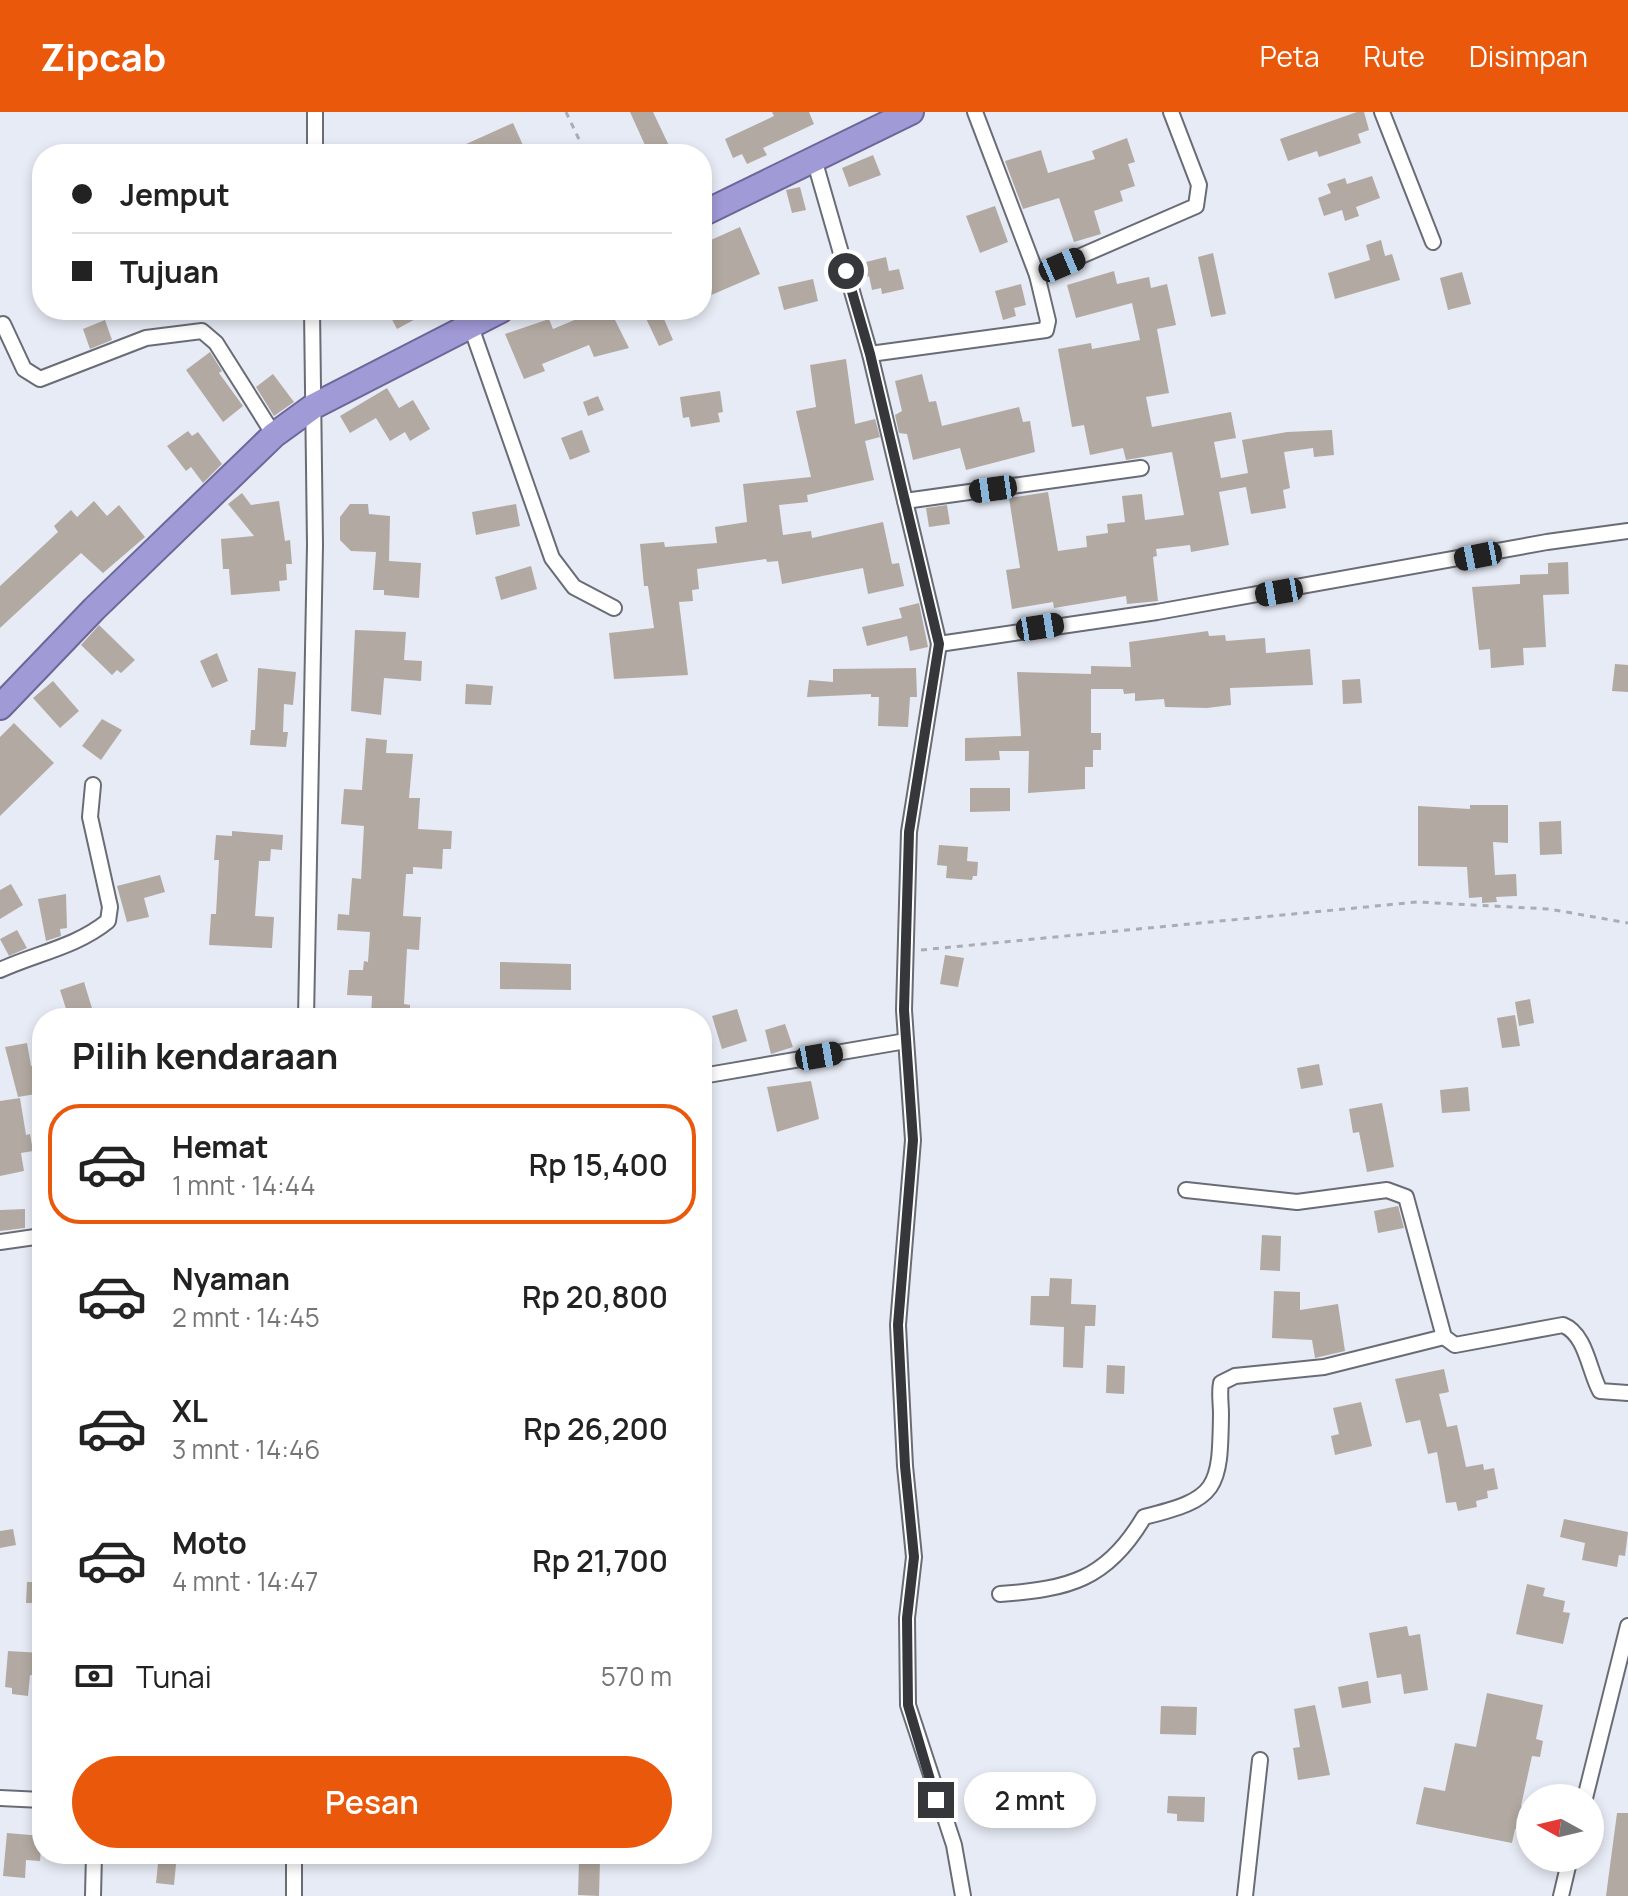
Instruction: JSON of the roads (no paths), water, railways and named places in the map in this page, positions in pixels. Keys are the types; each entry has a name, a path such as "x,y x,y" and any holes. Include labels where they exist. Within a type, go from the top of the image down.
{"highway":[{"path":"712,209 911,112"},
{"path":"0,707 94,609 274,435 314,406 479,320"}],"street":[{"path":"315,112 315,144"},
{"path":"870,354 1041,333 1048,321 1037,275 975,112"},
{"path":"1037,275 1196,206 1199,185 1171,112"},
{"path":"1382,112 1433,242"},
{"path":"814,159 870,354 939,644 909,832 906,1041 913,1140 898,1325 905,1466 914,1557 907,1618 908,1705 954,1845 963,1896"},
{"path":"306,1008 315,545 312,320"},
{"path":"3,324 24,369 40,379 146,338 202,331 216,343 274,435"},
{"path":"470,324 552,558 574,587 614,608"},
{"path":"905,501 1141,468"},
{"path":"939,644 1187,607 1547,542 1628,531"},
{"path":"0,970 68,945 93,933 108,921 110,907 90,817 93,785"},
{"path":"712,1074 906,1041"},
{"path":"1186,1190 1297,1202 1387,1190 1401,1193 1406,1197 1444,1337 1455,1345 1563,1325 1574,1329 1600,1391 1628,1393"},
{"path":"0,1242 32,1237"},
{"path":"1000,1594 1053,1590 1099,1570 1127,1546 1144,1517 1188,1506 1206,1495 1217,1475 1221,1383 1235,1376 1364,1360 1444,1337"},
{"path":"1588,1784 1628,1626"},
{"path":"1245,1896 1260,1760"},
{"path":"0,1798 32,1800"},
{"path":"93,1896 94,1864"},
{"path":"294,1864 294,1896"},
{"path":"1561,1896 1567,1872"}]}
